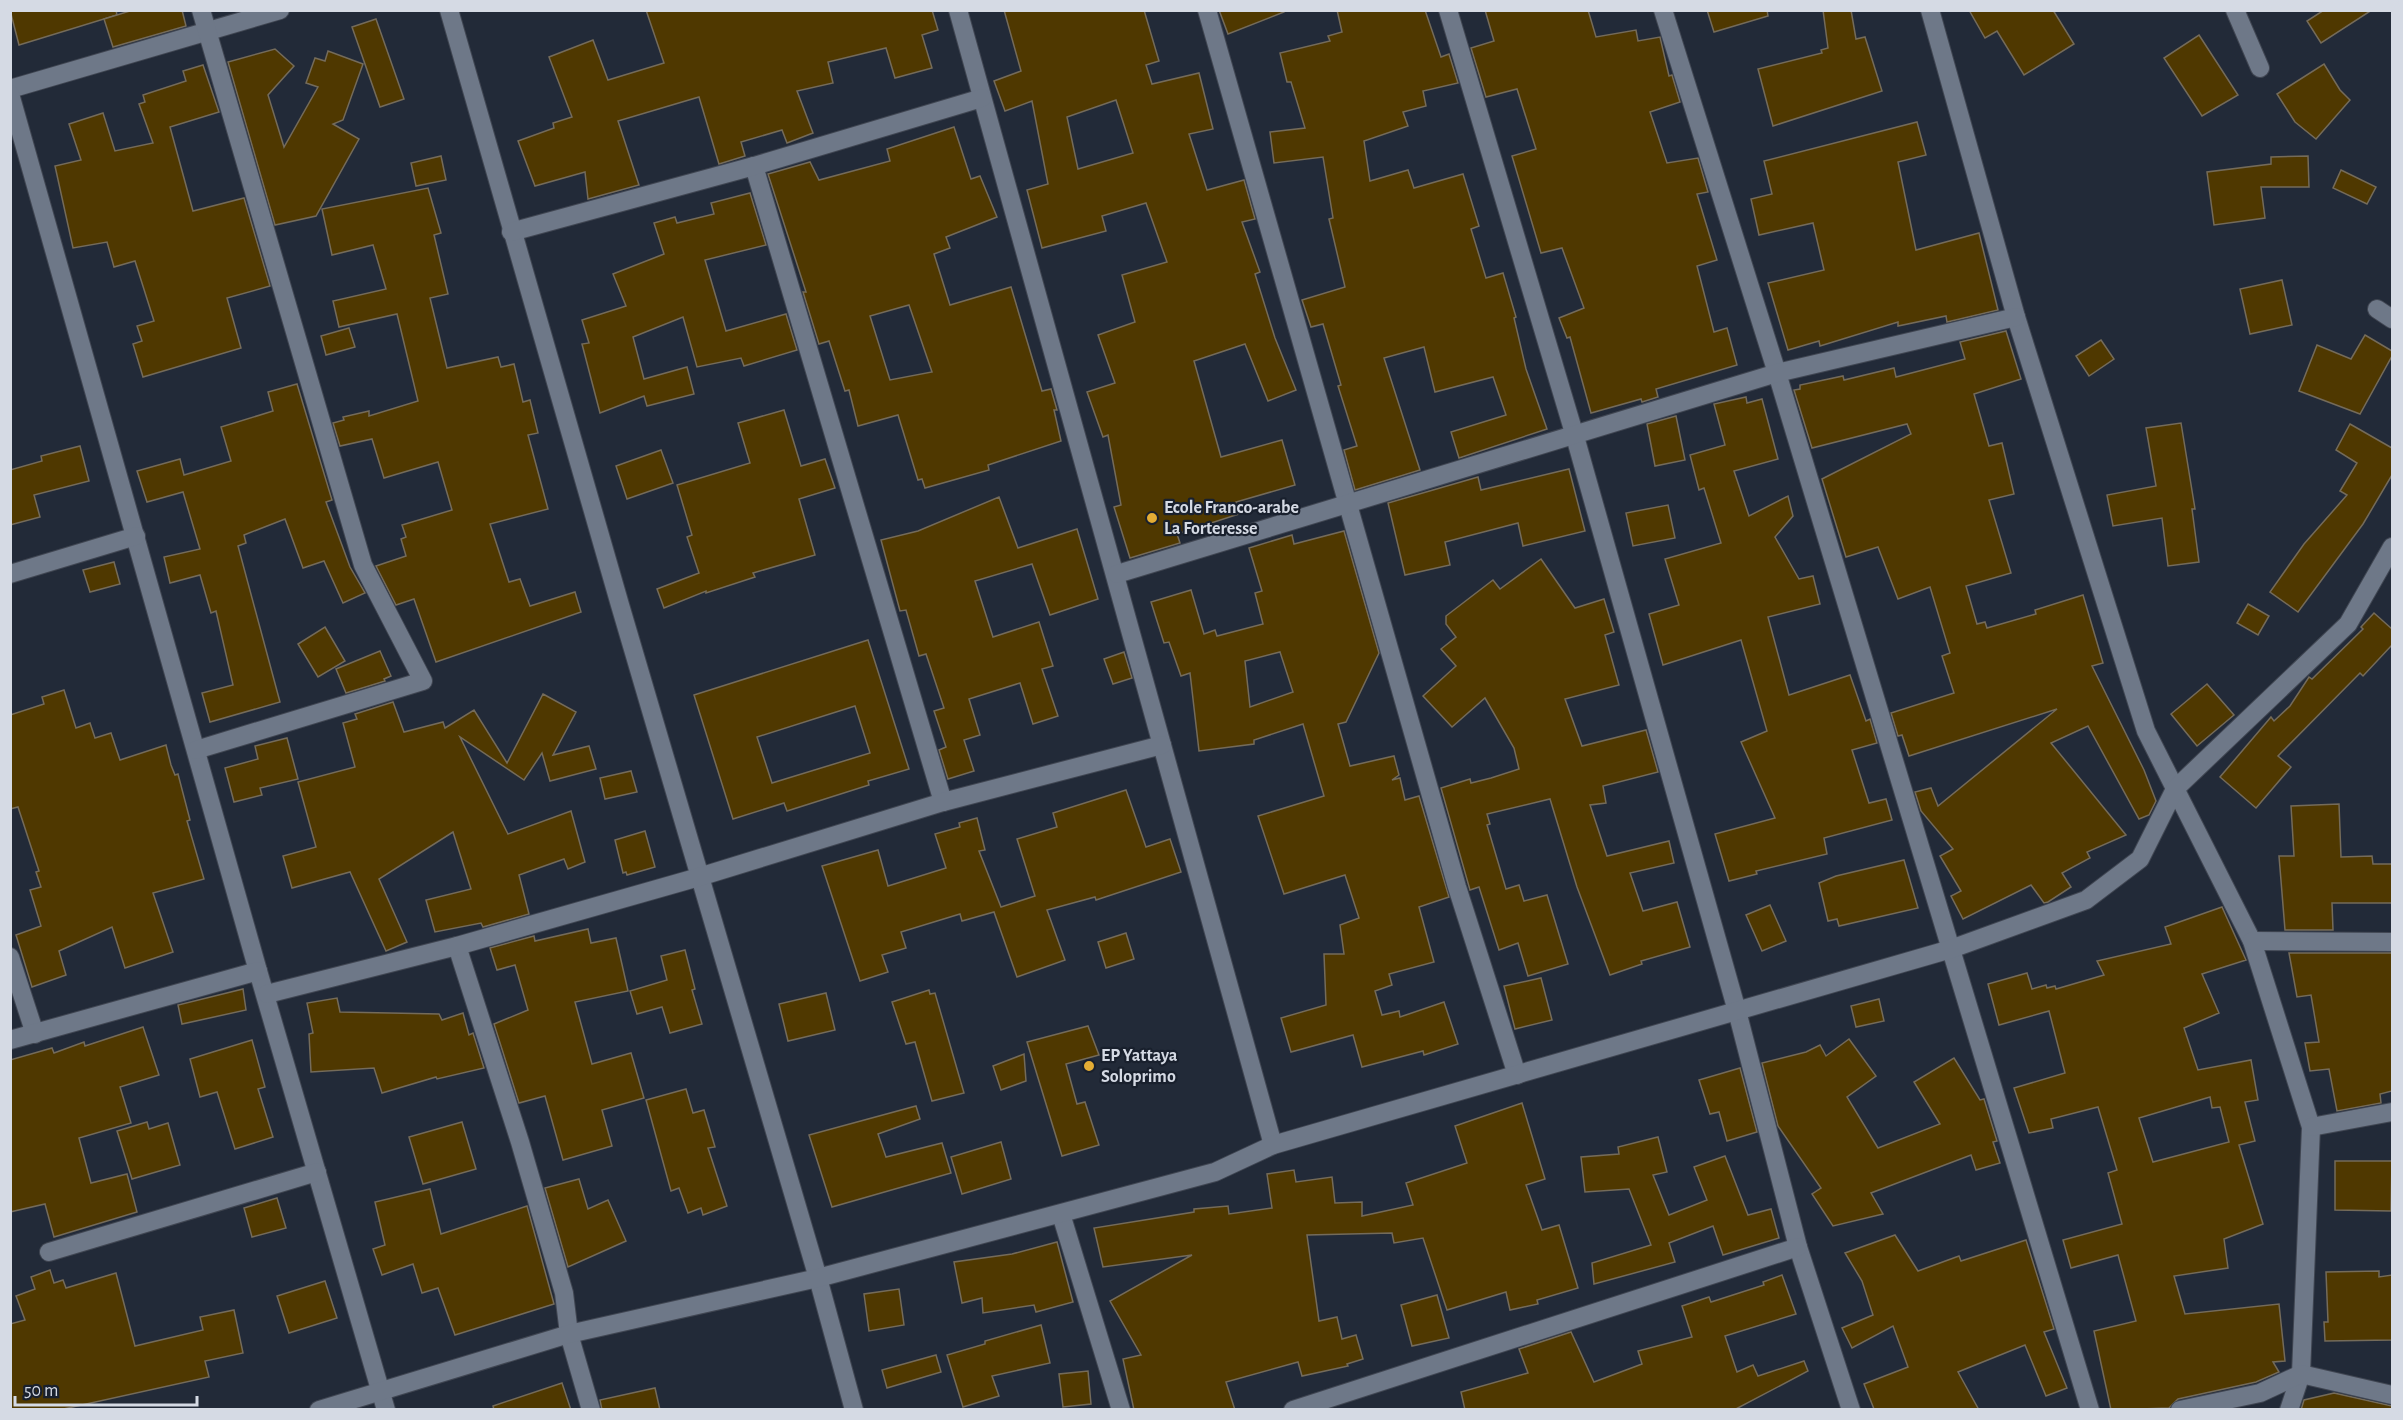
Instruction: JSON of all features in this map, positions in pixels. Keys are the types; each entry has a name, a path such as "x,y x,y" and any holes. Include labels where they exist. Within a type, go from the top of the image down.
{"street":[{"path":"196,750 423,681 363,565 201,10"},
{"path":"10,89 280,10"},
{"path":"449,10 511,232 818,1278 854,1410"},
{"path":"958,10 1117,574 1273,1145"},
{"path":"1207,10 1454,876 1517,1075"},
{"path":"1448,10 1574,433 1737,1011 1798,1247 1851,1410"},
{"path":"1663,10 1777,373 2090,1410"},
{"path":"1930,10 2016,316 2146,731 2252,941 2311,1127 2301,1374 2289,1410"},
{"path":"2235,10 2260,68"},
{"path":"10,94 258,971 267,994 386,1410"},
{"path":"511,232 754,166 982,98"},
{"path":"754,166 943,802"},
{"path":"1117,574 1777,373 2016,316"},
{"path":"10,574 136,536"},
{"path":"319,1410 380,1389 569,1334 818,1278 1215,1172 1273,1145 1951,949 2086,900 2140,859 2175,789 2348,624 2392,547"},
{"path":"267,994 457,946 699,877 943,802 1162,745"},
{"path":"2252,941 2392,942"},
{"path":"457,946 520,1142 564,1293 569,1334 591,1410"},
{"path":"10,957 35,1034"},
{"path":"10,1041 258,971"},
{"path":"2311,1127 2392,1112"},
{"path":"49,1252 317,1172"},
{"path":"1061,1214 1121,1410"},
{"path":"1293,1410 1798,1247"},
{"path":"2180,1410 2260,1393 2301,1374 2392,1395"}],"building":[{"path":"10,10 116,10 117,15 19,45"},
{"path":"133,10 182,10 186,26 113,47 104,19"},
{"path":"646,10 932,10 938,30 922,35 932,68 895,78 886,48 828,62 833,83 797,91 813,133 787,143 782,130 741,142 745,156 719,164 699,97 618,121 639,185 588,199 585,172 535,186 518,141 554,128 553,123 572,117 549,57 593,40 608,80 664,63"},
{"path":"1004,10 1144,10 1159,61 1146,65 1152,84 1199,73 1213,129 1189,134 1207,190 1244,180 1255,219 1242,222 1260,272 1255,274 1275,338 1296,390 1268,401 1245,344 1194,361 1221,457 1282,440 1295,485 1236,502 1239,514 1177,534 1180,543 1130,558 1114,507 1121,505 1108,435 1103,437 1087,392 1115,383 1098,335 1135,322 1122,275 1167,262 1146,203 1102,216 1106,231 1042,248 1027,190 1048,184 1032,101 1005,111 994,81 1021,71","holes":["1116,100 1133,153 1078,169 1067,117"]},
{"path":"1219,10 1284,10 1284,12 1228,34"},
{"path":"1337,10 1425,10 1441,57 1449,54 1458,83 1423,91 1426,106 1403,112 1408,126 1364,141 1370,181 1408,170 1414,188 1463,174 1479,226 1471,229 1486,278 1503,273 1516,317 1514,318 1526,369 1547,429 1459,458 1451,432 1506,415 1493,377 1435,392 1424,347 1384,358 1420,470 1355,490 1344,450 1357,446 1338,386 1341,385 1323,324 1311,327 1302,300 1345,287 1329,219 1333,218 1323,157 1274,163 1270,132 1305,128 1291,82 1287,82 1280,53 1330,41 1328,36 1342,32"},
{"path":"1485,10 1588,10 1596,37 1636,30 1638,41 1660,37 1669,76 1672,75 1680,102 1650,112 1667,163 1698,158 1708,192 1697,194 1717,260 1697,266 1714,332 1727,328 1737,365 1656,389 1658,397 1642,402 1641,399 1591,413 1570,337 1567,338 1559,318 1584,308 1562,248 1541,253 1512,156 1536,149 1517,89 1486,97 1471,48 1494,41"},
{"path":"1707,10 1767,10 1768,16 1714,32"},
{"path":"1823,10 1851,10 1856,39 1865,37 1882,91 1773,126 1758,69 1822,53 1821,50 1828,48"},
{"path":"1969,10 2053,10 2074,44 2024,75 1997,31 1985,38"},
{"path":"2324,10 2372,10 2321,43 2307,21"},
{"path":"376,19 404,99 380,107 352,27"},
{"path":"2199,35 2238,95 2202,116 2164,58"},
{"path":"275,49 294,66 268,95 284,147 318,87 306,83 315,58 325,61 328,51 363,64 343,120 333,124 359,139 316,216 275,225 228,62"},
{"path":"2324,64 2340,90 2350,100 2316,139 2295,122 2277,94"},
{"path":"203,65 219,112 170,127 193,211 244,198 270,286 227,298 241,348 143,377 133,344 142,341 137,326 154,321 135,261 114,267 107,242 73,248 55,166 81,160 69,124 103,113 115,151 153,143 139,104 145,102 143,95 186,81 183,71"},
{"path":"1917,122 1926,155 1898,162 1916,250 1979,233 1998,310 1947,322 1946,316 1898,326 1898,322 1820,346 1819,341 1788,350 1768,283 1824,270 1813,223 1759,235 1751,199 1772,194 1764,161"},
{"path":"954,127 971,179 980,176 997,217 946,237 950,248 934,254 950,305 1011,287 1042,391 1051,389 1057,410 1054,410 1061,441 988,465 989,470 925,488 922,479 918,480 898,415 858,426 849,390 845,391 829,341 819,344 803,292 806,292 768,174 810,162 819,180 890,161 887,149","holes":["909,305 932,372 890,380 870,316"]},
{"path":"441,156 446,180 416,186 411,163"},
{"path":"2308,156 2309,187 2261,187 2265,218 2214,225 2207,172 2271,164 2271,157"},
{"path":"2341,170 2376,187 2367,204 2333,188"},
{"path":"428,188 441,233 434,235 448,294 430,298 447,368 498,357 501,367 514,364 523,402 530,400 538,433 528,435 548,509 490,524 509,582 520,579 530,606 575,592 581,612 436,662 414,599 396,605 376,566 406,556 401,539 406,537 402,525 452,510 438,462 384,478 372,439 340,446 333,423 344,420 343,417 369,411 369,416 418,401 397,314 339,327 333,301 386,289 373,245 332,255 322,209"},
{"path":"750,193 766,245 705,260 726,331 786,314 797,350 744,366 741,358 697,367 683,317 633,337 644,379 687,367 694,394 647,406 644,396 600,413 582,344 589,343 582,320 626,306 613,274 664,254 654,223 675,217 677,223 714,214 711,203"},
{"path":"2282,280 2292,325 2250,334 2240,289"},
{"path":"349,328 355,347 326,355 321,336"},
{"path":"2006,331 2021,379 1974,394 1989,446 2002,443 2014,494 1989,500 2011,573 1966,586 1977,624 1985,622 1987,628 2036,614 2035,610 2083,595 2103,663 2092,666 2144,770 2156,801 2149,815 2139,819 2088,726 2051,743 2126,835 2087,852 2090,858 2062,873 2071,887 2048,902 2044,903 2031,885 1963,919 1951,896 1961,891 1940,856 1953,849 1921,811 1915,792 1931,788 1938,806 2057,709 1909,756 1902,735 1898,736 1891,713 1954,693 1942,656 1950,653 1930,587 1898,599 1878,547 1846,557 1822,479 1911,434 1907,424 1812,448 1794,390 1800,389 1800,385 1843,376 1844,380 1894,368 1896,377 1965,359 1960,342"},
{"path":"2365,335 2392,351 2392,356 2360,414 2299,391 2317,345 2351,359"},
{"path":"2101,340 2114,359 2089,376 2076,356"},
{"path":"297,384 332,500 326,502 350,567 365,593 343,603 324,561 303,568 285,519 244,535 246,543 238,546 280,702 210,722 202,693 233,685 216,611 211,613 200,575 170,583 164,557 200,549 183,492 147,502 137,471 180,459 184,475 231,461 221,427 273,411 268,392"},
{"path":"1746,397 1747,403 1762,399 1778,459 1734,471 1749,516 1788,496 1793,516 1775,537 1799,579 1813,576 1820,604 1768,617 1789,695 1850,675 1866,721 1870,719 1877,743 1852,750 1869,803 1886,799 1892,820 1824,838 1827,854 1756,871 1757,874 1729,881 1715,834 1775,818 1741,742 1767,731 1741,640 1663,665 1649,614 1679,605 1665,559 1721,543 1704,488 1699,490 1690,455 1725,445 1714,404"},
{"path":"784,410 801,466 825,459 835,488 799,499 815,555 753,573 755,577 706,593 706,591 664,608 657,589 699,573 687,537 692,535 677,485 750,463 738,423"},
{"path":"1676,416 1685,460 1655,466 1647,424"},
{"path":"2181,423 2195,509 2192,509 2199,562 2168,566 2162,518 2113,526 2107,495 2156,486 2146,428"},
{"path":"2350,424 2392,448 2392,475 2363,524 2298,612 2270,592 2304,544 2347,495 2340,491 2357,463 2336,450"},
{"path":"80,446 89,481 34,495 40,517 10,525 10,470 42,461 41,456"},
{"path":"661,450 673,483 627,499 616,466"},
{"path":"1569,469 1585,531 1523,546 1518,523 1445,542 1450,565 1405,575 1388,503 1478,477 1481,490"},
{"path":"999,497 1018,548 1077,529 1098,599 1050,615 1032,564 975,581 993,637 1039,622 1053,666 1042,669 1058,716 1033,724 1020,683 969,699 980,735 964,740 974,771 948,779 939,750 946,747 934,711 944,708 926,654 919,656 906,610 900,611 881,540 918,531"},
{"path":"1668,505 1675,538 1633,546 1626,513"},
{"path":"1344,531 1379,653 1346,722 1338,724 1350,766 1394,756 1399,775 1392,780 1400,778 1405,800 1419,796 1449,897 1419,907 1434,962 1389,974 1392,985 1375,991 1382,1015 1399,1011 1400,1017 1444,1002 1458,1044 1424,1055 1423,1051 1362,1067 1353,1035 1291,1052 1281,1018 1326,1005 1324,954 1344,954 1340,925 1359,918 1345,875 1284,894 1258,816 1324,796 1303,724 1254,740 1254,744 1199,751 1190,673 1181,676 1169,642 1164,643 1151,602 1191,590 1204,634 1215,630 1217,636 1263,624 1255,593 1262,591 1249,548 1292,535 1294,544","holes":["1280,652 1293,692 1250,707 1245,661"]},
{"path":"1541,559 1575,608 1604,599 1614,632 1605,635 1619,685 1565,699 1582,746 1646,730 1658,772 1603,786 1606,803 1590,805 1607,856 1669,841 1674,863 1630,873 1643,911 1677,902 1690,947 1641,961 1642,964 1610,975 1577,887 1550,799 1487,814 1490,824 1487,825 1506,889 1519,885 1524,901 1547,895 1568,964 1528,976 1518,943 1499,950 1479,887 1470,890 1441,788 1470,779 1471,783 1519,769 1514,748 1485,698 1452,727 1423,696 1456,666 1441,649 1456,637 1446,624 1446,616 1493,580 1500,589"},
{"path":"114,562 120,584 90,592 83,570"},
{"path":"2248,604 2269,616 2258,635 2237,623"},
{"path":"2374,613 2392,629 2392,645 2363,676 2360,673 2278,756 2291,767 2256,808 2220,777 2271,717 2274,721 2290,706 2309,677 2312,679 2363,629 2361,627"},
{"path":"325,627 345,661 318,677 298,644"},
{"path":"868,640 909,769 868,781 869,785 787,811 784,803 733,819 694,695","holes":["855,706 870,753 772,783 757,737"]},
{"path":"380,651 391,676 384,679 385,681 346,693 336,669"},
{"path":"1124,652 1132,678 1113,684 1104,659"},
{"path":"2207,684 2234,715 2197,746 2171,714"},
{"path":"64,690 76,728 90,723 95,738 111,733 120,760 166,745 175,775 178,774 190,820 187,821 204,879 153,893 173,952 125,968 112,927 59,951 66,975 32,987 16,935 41,926 30,890 41,887 36,872 39,871 18,807 10,809 10,715 44,704 42,697"},
{"path":"543,694 576,712 553,755 589,746 596,769 550,781 542,753 524,780 460,737 508,834 571,811 585,862 568,869 564,859 519,875 529,914 483,927 481,923 435,932 426,900 471,889 453,832 379,879 407,942 386,951 350,872 292,888 283,856 316,847 298,782 355,767 343,723 357,719 355,714 393,702 404,732 443,722 445,728 474,710 507,763"},
{"path":"287,738 298,779 260,788 262,795 234,802 225,768 258,759 255,746"},
{"path":"631,771 637,792 605,799 600,778"},
{"path":"1126,790 1146,847 1170,839 1181,872 1096,900 1095,897 1047,910 1065,960 1017,977 994,912 962,921 960,914 901,932 906,948 882,955 888,972 860,981 822,866 878,850 888,886 946,868 935,834 960,827 959,823 977,818 985,850 979,851 1001,907 1035,896 1017,839 1057,827 1053,813"},
{"path":"2339,804 2341,857 2372,856 2373,864 2392,864 2392,903 2332,903 2333,930 2285,930 2279,856 2294,856 2291,806"},
{"path":"645,831 655,867 627,875 626,872 623,873 615,840"},
{"path":"1904,860 1918,908 1839,926 1837,919 1828,921 1819,883 1836,876"},
{"path":"1770,905 1786,941 1762,951 1746,915"},
{"path":"2222,907 2246,960 2202,974 2219,1013 2184,1028 2198,1070 2251,1060 2258,1100 2245,1102 2255,1141 2239,1145 2263,1224 2224,1239 2228,1268 2174,1276 2185,1314 2279,1304 2285,1361 2273,1362 2279,1372 2256,1382 2178,1399 2169,1408 2111,1410 2094,1331 2136,1321 2118,1255 2071,1268 2063,1240 2122,1224 2108,1173 2117,1170 2098,1107 2051,1119 2053,1128 2029,1133 2014,1088 2065,1073 2049,1011 1999,1025 1988,984 2027,973 2032,989 2046,985 2047,988 2055,986 2056,989 2104,975 2097,961 2171,944 2165,927","holes":["2210,1097 2212,1108 2220,1107 2229,1142 2153,1162 2139,1118"]},
{"path":"588,929 591,943 616,938 628,991 575,1002 592,1064 631,1053 644,1098 602,1110 612,1146 563,1160 545,1096 519,1103 494,1024 528,1010 515,965 497,970 490,948 534,936 535,941"},
{"path":"1126,933 1134,959 1106,968 1098,942"},
{"path":"685,950 695,989 692,990 702,1024 670,1033 662,1007 637,1014 630,991 667,980 661,956"},
{"path":"2289,953 2392,953 2392,1091 2380,1094 2381,1103 2337,1111 2329,1069 2310,1071 2305,1043 2319,1042 2311,995 2297,997"},
{"path":"1541,978 1552,1020 1515,1029 1504,986"},
{"path":"243,989 246,1010 182,1024 178,1005"},
{"path":"929,990 930,994 935,993 964,1093 932,1101 915,1042 906,1044 892,1002"},
{"path":"826,993 835,1030 788,1041 779,1004"},
{"path":"337,998 340,1012 439,1014 442,1020 463,1013 469,1035 473,1033 484,1068 437,1079 436,1077 382,1093 374,1068 311,1072 309,1034 313,1033 307,1003"},
{"path":"1879,999 1884,1021 1856,1027 1851,1006"},
{"path":"1088,1026 1099,1055 1066,1064 1077,1104 1085,1102 1099,1145 1062,1156 1027,1042"},
{"path":"143,1027 159,1075 120,1087 131,1123 79,1138 91,1183 127,1174 137,1212 54,1237 45,1204 10,1212 10,1060 52,1048 54,1053 84,1042 85,1046"},
{"path":"1849,1039 1876,1076 1847,1097 1878,1148 1940,1124 1914,1082 1954,1058 1980,1100 1984,1099 1997,1141 1993,1142 2000,1163 1976,1170 1971,1155 1871,1193 1883,1214 1833,1226 1812,1194 1821,1188 1778,1126 1762,1063 1806,1052 1820,1045 1826,1056"},
{"path":"252,1040 265,1087 258,1089 273,1137 235,1149 217,1092 200,1097 190,1059"},
{"path":"1024,1054 1026,1081 1001,1090 993,1066"},
{"path":"1740,1068 1757,1132 1727,1141 1719,1112 1710,1114 1699,1080"},
{"path":"686,1089 693,1113 704,1110 715,1147 708,1148 727,1206 703,1215 701,1208 688,1213 679,1188 671,1191 646,1100"},
{"path":"1522,1103 1545,1179 1526,1185 1542,1230 1559,1225 1578,1288 1537,1300 1538,1304 1510,1310 1506,1292 1447,1310 1423,1238 1394,1243 1392,1233 1307,1235 1319,1321 1337,1317 1342,1339 1356,1335 1363,1359 1347,1364 1348,1366 1302,1376 1298,1362 1226,1382 1235,1410 1134,1410 1123,1359 1141,1355 1110,1301 1192,1255 1103,1267 1094,1228 1194,1212 1194,1209 1228,1206 1229,1214 1272,1208 1267,1174 1294,1170 1296,1182 1332,1177 1335,1203 1362,1202 1362,1216 1413,1205 1406,1183 1467,1163 1455,1126"},
{"path":"916,1106 920,1119 878,1134 886,1157 942,1143 951,1173 832,1207 809,1135"},
{"path":"147,1122 149,1129 168,1123 180,1165 132,1179 117,1131"},
{"path":"462,1122 476,1169 423,1184 409,1137"},
{"path":"1658,1137 1667,1172 1653,1175 1669,1215 1707,1200 1694,1167 1725,1156 1748,1215 1771,1209 1779,1238 1723,1255 1713,1226 1669,1243 1675,1262 1594,1284 1592,1263 1651,1245 1629,1189 1585,1192 1581,1157 1619,1154 1618,1147"},
{"path":"1001,1142 1011,1179 962,1194 951,1157"},
{"path":"2335,1161 2392,1161 2391,1211 2335,1210"},
{"path":"579,1179 588,1209 608,1200 626,1241 568,1267 545,1188"},
{"path":"430,1189 441,1234 527,1206 554,1304 455,1335 438,1288 422,1293 413,1264 382,1275 373,1249 385,1245 375,1202"},
{"path":"277,1198 286,1228 252,1237 244,1208"},
{"path":"1895,1235 1918,1271 1959,1256 1961,1261 2026,1240 2054,1329 2044,1332 2067,1388 2046,1396 2025,1345 1958,1372 1979,1410 1874,1409 1864,1384 1908,1367 1893,1326 1852,1348 1842,1328 1873,1315 1862,1281 1845,1253"},
{"path":"1057,1242 1073,1302 1036,1312 1034,1305 983,1313 982,1298 962,1303 954,1262 1012,1254"},
{"path":"50,1270 54,1283 63,1280 66,1288 116,1273 135,1346 203,1330 200,1317 234,1310 243,1353 205,1361 209,1377 59,1410 10,1410 10,1324 25,1320 16,1296 35,1289 31,1277"},
{"path":"2379,1271 2379,1277 2392,1275 2392,1340 2325,1341 2324,1322 2328,1322 2326,1272"},
{"path":"1782,1275 1796,1314 1725,1336 1737,1372 1753,1365 1758,1376 1804,1361 1808,1371 1734,1410 1465,1410 1461,1392 1528,1373 1519,1349 1571,1332 1594,1382 1642,1364 1638,1351 1692,1337 1682,1306 1709,1297 1711,1302 1764,1285 1763,1282"},
{"path":"325,1281 337,1318 289,1333 277,1296"},
{"path":"899,1289 904,1325 869,1331 864,1294"},
{"path":"1437,1295 1449,1338 1412,1346 1401,1305"},
{"path":"1041,1325 1050,1363 992,1376 999,1396 963,1407 947,1355"},
{"path":"936,1355 941,1372 887,1388 882,1370"},
{"path":"1088,1371 1091,1404 1063,1407 1059,1374"},
{"path":"562,1383 571,1410 494,1410 493,1406"},
{"path":"655,1388 660,1410 602,1410 600,1400"},
{"path":"2334,1393 2392,1406 2392,1410 2301,1410 2304,1400"}],"place":[{"name":"Ecole Franco-arabe La Forteresse","path":"1152,518"},
{"name":"EP Yattaya Soloprimo","path":"1089,1066"}]}
